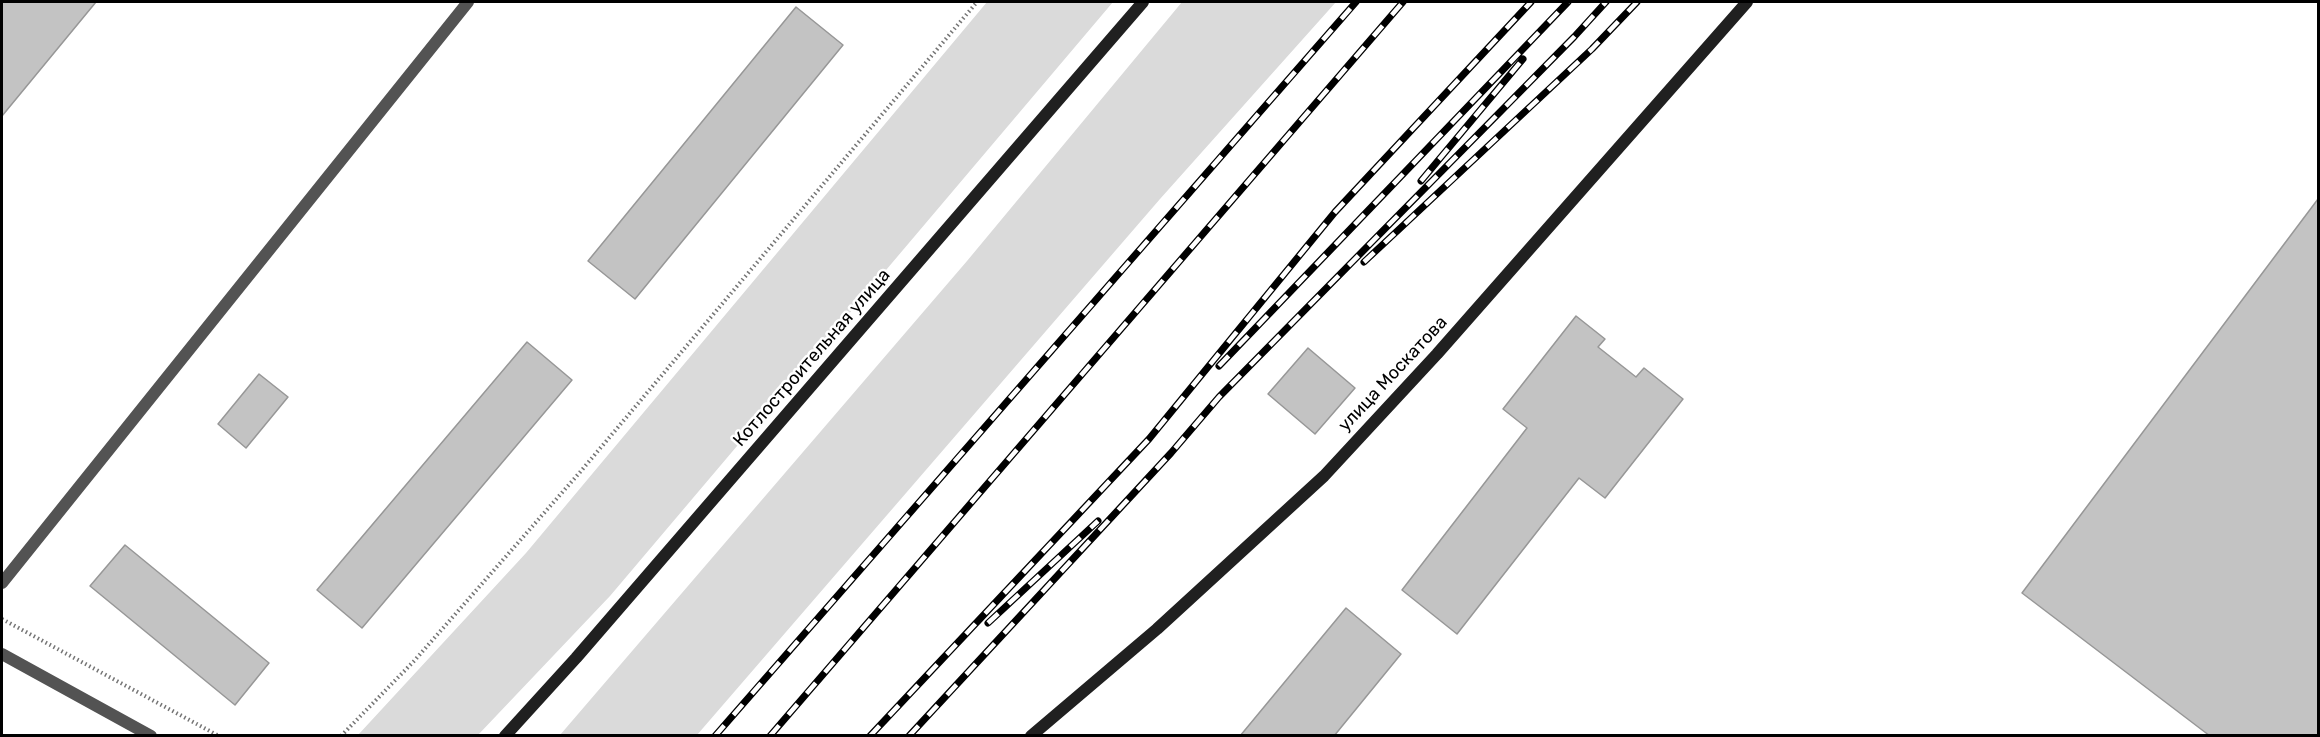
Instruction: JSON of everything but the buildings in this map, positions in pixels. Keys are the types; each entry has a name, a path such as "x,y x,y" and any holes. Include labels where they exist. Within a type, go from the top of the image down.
{"main road":[{"name":"Котлостроительная улица","path":"505,735 600,631 1143,2"},
{"name":"улица Москатова","path":"1031,735 1157,629 1324,476 1445,345 1747,2"}],"street":[{"path":"2,583 468,2"},
{"path":"2,654 151,735"}],"path":[{"path":"340,735 415,660 581,471 977,2"},
{"path":"2,619 219,735"}],"shaded area":[{"path":"987,2 1113,2 610,596 478,735 358,735 526,553"},
{"path":"1182,2 1336,2 1160,199 697,735 560,735 967,261"}],"railway":[{"path":"715,736 1356,2"},
{"path":"770,736 1403,2"},
{"path":"870,736 1149,439 1335,212 1531,2"},
{"path":"1219,366 1568,2"},
{"path":"909,736 1171,453 1219,397 1606,2"},
{"path":"1364,262 1592,49 1637,2"},
{"path":"1421,181 1523,59"},
{"path":"988,623 1098,521"}]}
